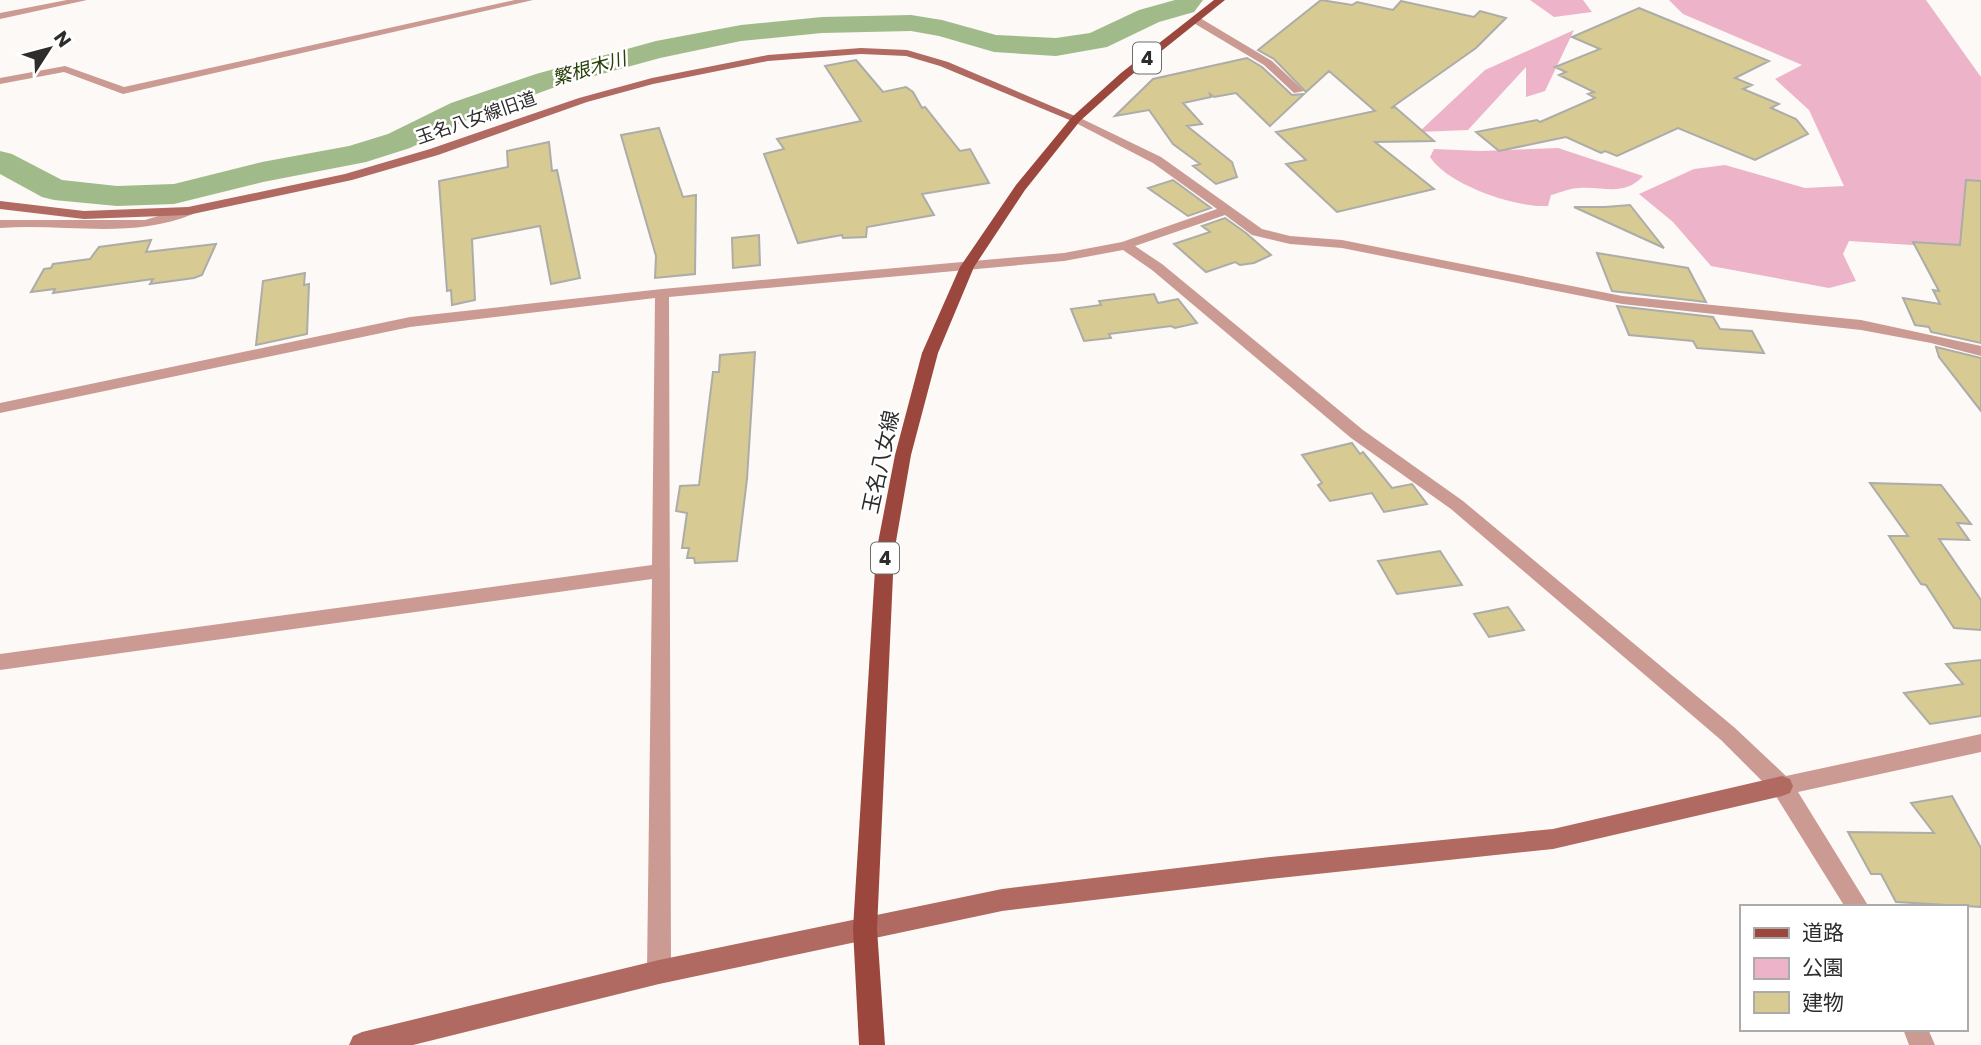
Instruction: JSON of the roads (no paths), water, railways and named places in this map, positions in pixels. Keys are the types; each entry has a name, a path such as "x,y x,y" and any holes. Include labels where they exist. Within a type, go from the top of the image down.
{"main road":[{"name":"玉名八女線","path":"872,1045 865,929 885,553 903,455 930,353 967,267 1020,188 1076,119 1125,75 1196,20 1215,1"}],"street":[{"path":"0,16 82,0"},
{"path":"0,81 65,69 123,91 528,0"},
{"path":"1196,20 1268,63 1298,91"},
{"name":"玉名八女線旧道","path":"0,206 84,215 188,211 348,177 433,152 583,100 701,69 768,58 861,51 907,53 944,64 1076,119"},
{"path":"1076,119 1157,160 1257,232 1290,240 1342,244 1622,300 1861,326 1931,338 1981,351"},
{"path":"0,408 410,322 662,293 1064,257 1125,245 1227,210"},
{"path":"0,224 122,225 175,218 188,211"},
{"path":"1125,245 1157,267 1357,434 1457,505 1728,734 1782,786 1857,905"},
{"path":"659,972 662,293"},
{"path":"0,662 660,571"},
{"path":"362,1045 659,972 1002,900 1270,868 1553,839 1981,743"}],"waterway":[{"name":"繁根木川","path":"0,161 54,190 117,196 174,194 262,172 354,155 399,141 462,110 547,80 656,50 741,33 822,25 911,23 942,28 994,43 1056,47 1097,41 1149,16 1184,6 1190,0"}]}
